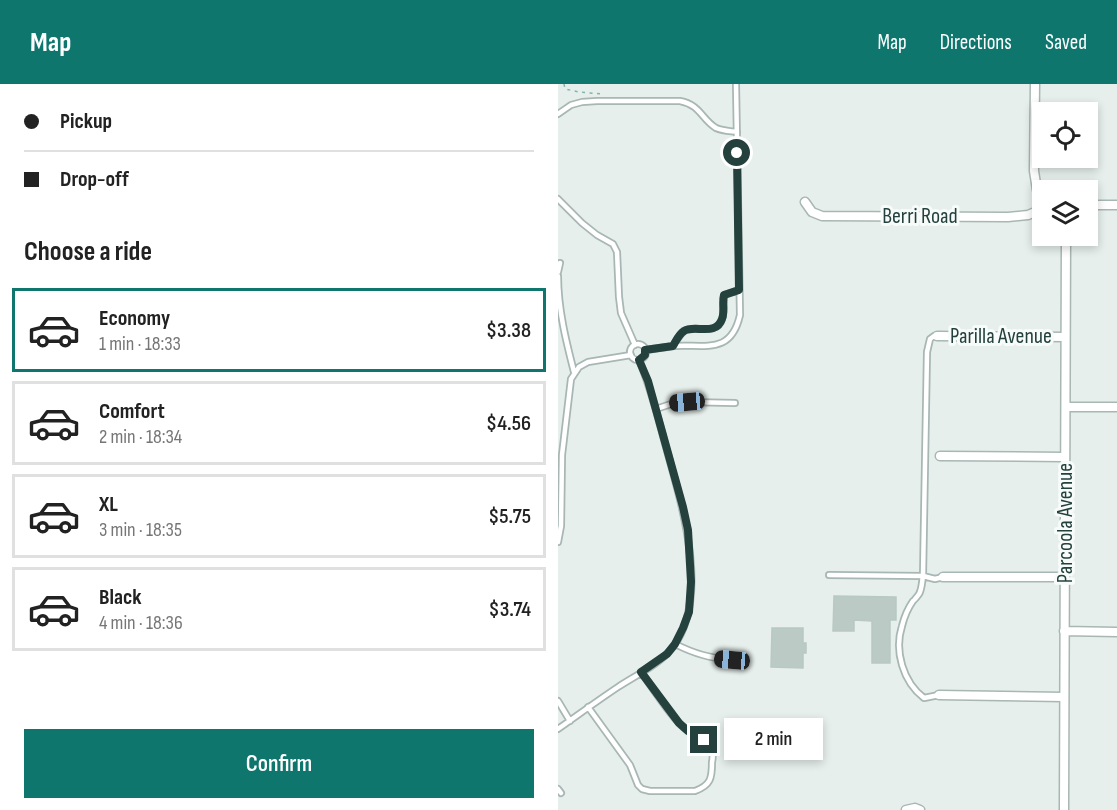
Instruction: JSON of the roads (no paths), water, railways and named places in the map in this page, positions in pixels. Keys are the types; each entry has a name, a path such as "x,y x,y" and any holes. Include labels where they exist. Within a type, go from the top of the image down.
{"street":[{"path":"1035,84 1035,180"},
{"name":"Berri Road","path":"804,202 812,212 822,216 1008,217 1032,214"},
{"path":"1098,205 1117,205"},
{"name":"Parcoola Avenue","path":"1064,810 1066,246"},
{"name":"Parilla Avenue","path":"937,336 1065,337"},
{"path":"1066,407 1117,407"},
{"path":"940,456 1065,457"},
{"path":"943,577 1065,577"},
{"path":"1064,631 1117,632"},
{"path":"939,695 1064,697"},
{"path":"906,810 915,808 920,810"}],"lane":[{"path":"645,350 673,346 717,345 727,341 738,325 740,315 736,84"},
{"path":"558,114 571,105 582,102 680,101 695,107 714,127 737,132"},
{"path":"558,199 582,223 613,244 617,252 621,313 635,345"},
{"path":"560,263 558,300 574,372"},
{"path":"673,346 687,329 716,327 723,317 724,295 739,290"},
{"path":"937,336 930,339 927,352 923,576 919,594 911,604 902,624 900,655 906,678 919,694 924,698 939,695"},
{"path":"635,345 640,345 645,350"},
{"path":"635,345 631,350 631,355 634,359 639,360"},
{"path":"639,360 645,355 645,350"},
{"path":"558,542 561,526 560,473 571,379 579,367 588,363 631,355"},
{"path":"558,729 667,654 675,644 689,612 688,530 656,409 639,360"},
{"path":"656,409 674,403 687,402 735,403"},
{"path":"829,575 923,576 934,579 943,577"},
{"path":"675,644 710,657 732,660"},
{"path":"588,707 630,765 642,789 695,791 709,783 712,776 711,748 704,740 679,723 641,672"},
{"path":"558,701 570,721"}]}
